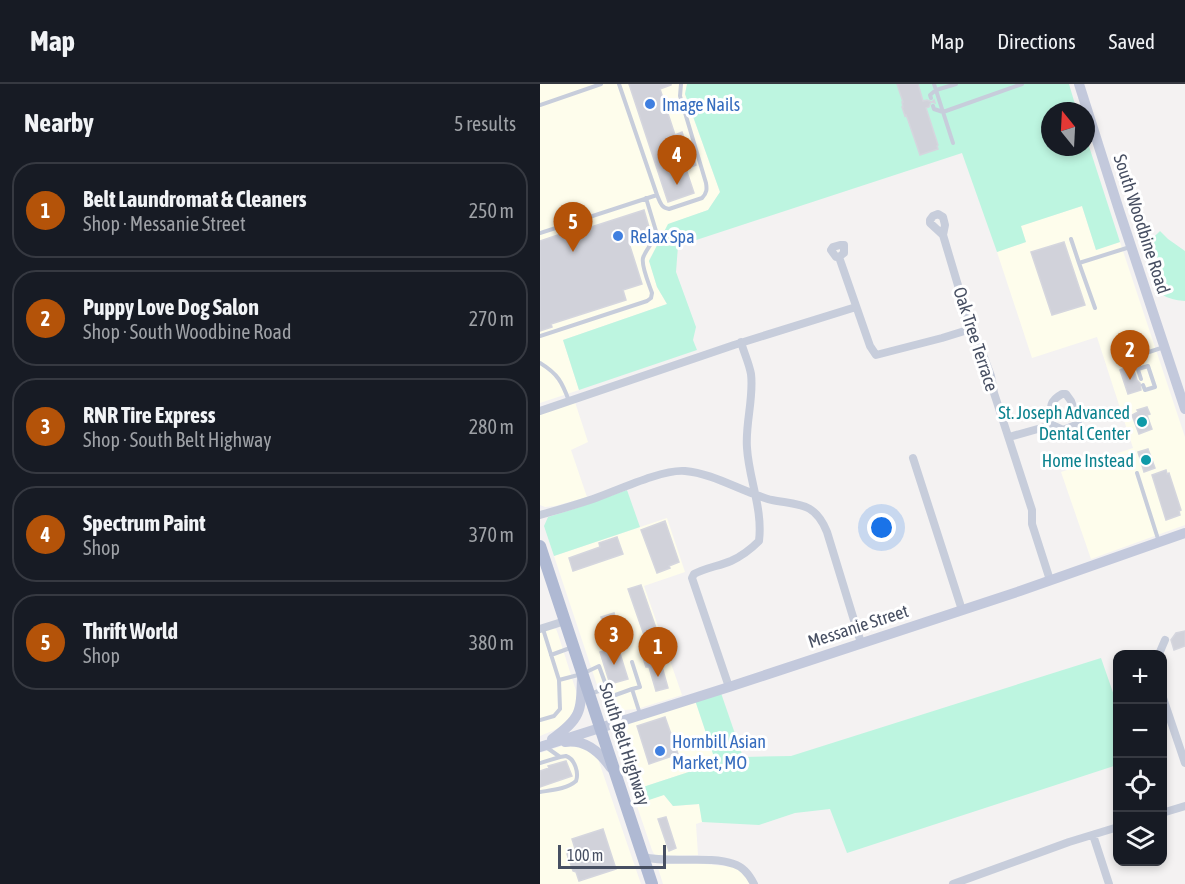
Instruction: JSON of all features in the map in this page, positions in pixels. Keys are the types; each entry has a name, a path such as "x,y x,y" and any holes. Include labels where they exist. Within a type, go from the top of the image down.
{"main road":[{"name":"South Belt Highway","path":"540,546 652,884"}],"street":[{"name":"South Woodbine Road","path":"1079,84 1185,409"},
{"name":"Oak Tree Terrace","path":"943,235 971,329 974,331 991,376 994,393 1032,510 1032,524 1050,580"},
{"path":"839,257 870,346 876,355 971,329"},
{"path":"540,411 741,342 856,307"},
{"path":"729,687 692,578 699,571 749,551 759,541 760,525 747,446 751,374 741,342"},
{"path":"1009,437 1052,425 1064,430 1076,425 1078,421 1066,394 1052,401 1052,425"},
{"path":"913,458 962,610"},
{"path":"540,515 592,500 659,475 683,471 710,477 770,500 798,504 815,512 822,520 832,544 861,643"},
{"name":"Messanie Street","path":"542,746 962,610 1185,533"},
{"path":"541,628 565,621"},
{"path":"1160,650 1164,640"},
{"path":"542,746 568,728 579,712 582,701 582,674"},
{"path":"1165,704 1185,763"},
{"path":"542,746 569,741 591,746 605,759 617,777"},
{"path":"1165,812 1185,806"},
{"path":"953,884 1113,829"},
{"path":"1093,835 1109,884"},
{"path":"644,857 656,860 696,860 735,864 749,876 754,884"}],"lane":[{"path":"540,105 601,84"},
{"path":"619,84 661,206 665,209 702,198 707,189 680,96 681,84"},
{"path":"934,84 953,143"},
{"path":"931,98 930,95 936,90 956,84"},
{"path":"933,106 934,109 943,112 1022,84"},
{"path":"540,233 657,195"},
{"path":"540,336 651,298 652,293 642,264 643,257 656,237 657,231 646,198"},
{"path":"1071,238 1095,308"},
{"path":"1079,263 1131,247"},
{"path":"1141,379 1134,357 1165,347"},
{"path":"540,363 556,374 569,401"},
{"path":"1138,369 1148,366 1155,387 1145,390 1143,385"},
{"path":"1137,473 1159,542"},
{"path":"540,720 554,716 560,709 559,680 541,628"},
{"path":"551,655 574,647"},
{"path":"559,680 582,674 599,666 610,697 640,687 632,662"},
{"path":"589,694 607,688"},
{"path":"632,689 640,714"},
{"path":"542,746 560,757"},
{"path":"540,763 566,756 572,759 577,774 576,782 565,787 540,792"}],"shaded area":[{"path":"540,84 687,84 685,94 720,192 708,210 669,224 649,260 657,287 667,304 563,340 579,390 540,403"},
{"path":"1082,206 1096,250 1120,242 1185,437 1185,525 1091,559 1061,472 1133,448 1097,337 1032,358 997,252 1026,242 1020,226"},
{"path":"575,402 588,442 571,450 587,497 545,507 540,505 540,414"},
{"path":"667,518 685,572 644,586 682,695 637,709 606,710 554,556"},
{"path":"556,629 558,634 578,704 564,726 540,736 540,631"},
{"path":"695,700 716,763 640,788 664,795 673,806 700,804 702,822 696,824 698,855 657,856 652,850 613,731 616,726"},
{"path":"562,746 583,747 598,759 641,884 540,884 540,753"},
{"path":"695,863 734,867 742,872 751,884 663,884 659,866"}],"green space":[{"path":"687,84 1069,84 1074,102 1041,102 1041,156 1092,156 1120,242 1096,250 1082,206 1021,226 1026,242 997,252 962,153 678,246 676,272 696,327 693,340 697,350 579,390 563,340 667,304 657,287 649,261 668,224 708,210 720,192 685,94"},
{"path":"1160,231 1185,251 1185,301 1162,295 1153,283 1146,251 1150,242"},
{"path":"627,490 640,527 554,556 544,526 548,517"},
{"path":"1101,658 1113,692 1113,766 847,853 830,809 795,813 759,825 702,822 699,804 673,806 664,795 649,800 640,788 716,763 695,700 721,693 743,757 791,756"}],"building":[{"path":"629,84 671,84 660,89 675,135 682,132 686,144 690,143 696,165 686,169 694,193 668,202"},
{"path":"897,84 918,84 923,101 932,102 934,100 935,103 931,102 926,108 938,149 920,155 902,107 903,102"},
{"path":"644,210 651,234 629,243 642,284 623,290 626,300 551,324 552,327 540,331 540,241"},
{"path":"1064,242 1085,305 1052,315 1031,252"},
{"path":"1132,365 1141,390 1128,394 1120,370"},
{"name":"St. Joseph Advanced Dental Center","path":"1147,407 1152,429 1139,434 1132,415 1138,412 1137,410"},
{"name":"Home Instead","path":"1148,449 1155,468 1144,472 1138,452"},
{"path":"1166,470 1181,510 1180,515 1166,520 1152,475"},
{"path":"665,521 679,562 657,573 641,530"},
{"path":"617,537 623,554 573,571 569,558 600,547 599,543"},
{"path":"641,585 657,631 644,635 628,589"},
{"path":"614,613 622,639 616,641 628,679 610,684 600,652 611,649 601,617"},
{"path":"1185,631 1185,646 1174,650 1171,640 1176,633"},
{"path":"655,651 668,688 656,691 649,667 646,667 642,655"},
{"path":"665,717 678,754 649,764 637,726"},
{"path":"566,761 572,776 540,787 540,771"},
{"path":"666,817 676,848 669,851 658,819"},
{"path":"603,829 616,869 579,881 567,854 576,852 572,839"}],"place":[{"name":"Image Nails","path":"650,104"},
{"name":"Spectrum Paint","path":"677,185"},
{"name":"Relax Spa","path":"618,236"},
{"name":"Thrift World","path":"573,252"},
{"name":"Puppy Love Dog Salon","path":"1130,380"},
{"name":"St. Joseph Advanced Dental Center","path":"1142,422"},
{"name":"Home Instead","path":"1146,460"},
{"name":"RNR Tire Express","path":"614,665"},
{"name":"Belt Laundromat & Cleaners","path":"658,677"},
{"name":"Hornbill Asian Market, MO","path":"660,751"}]}
